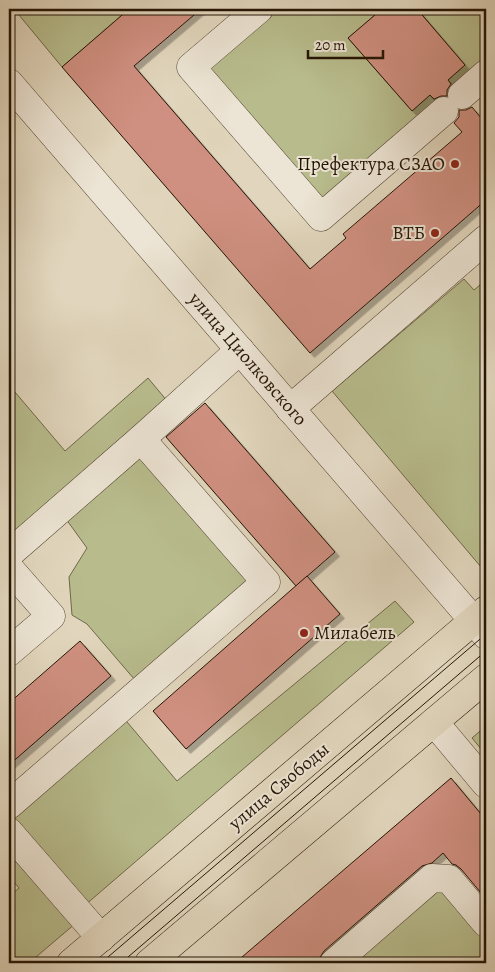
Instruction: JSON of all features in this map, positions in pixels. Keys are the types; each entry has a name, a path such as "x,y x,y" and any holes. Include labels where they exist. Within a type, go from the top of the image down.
{"main road":[{"name":"улица Свободы","path":"71,963 482,622"},
{"path":"160,960 486,678"}],"street":[{"path":"259,9 191,67 321,217 486,74"},
{"name":"улица Циолковского","path":"9,83 290,408 482,622"},
{"path":"290,408 486,239"},
{"path":"9,554 240,350"},
{"path":"9,805 266,582 141,439"},
{"path":"9,568 51,616 9,652"},
{"path":"434,722 486,784"},
{"path":"9,832 101,938"},
{"path":"334,963 432,878 449,879 486,923"}],"green space":[{"path":"14,9 129,9 62,67"},
{"path":"269,9 382,9 348,38 412,111 430,95 440,106 321,210 199,68"},
{"path":"417,9 486,9 486,67 459,92 448,80 465,65"},
{"path":"464,279 474,290 486,280 486,562 481,567 332,391"},
{"path":"148,378 168,402 9,542 9,385 65,451"},
{"path":"143,452 251,578 135,680 87,624 72,615 69,577 87,548 66,519"},
{"path":"395,601 414,622 84,906 9,821 9,816 122,716 177,781"},
{"path":"486,726 486,755 472,738"},
{"path":"9,832 83,917 29,963 9,963 9,897 19,888 9,876"},
{"path":"434,889 447,891 486,937 486,963 349,963"}],"building":[{"path":"129,9 201,9 134,66 310,269 346,238 343,234 462,132 454,123 459,117 459,110 466,110 472,107 486,124 486,200 310,353 62,67"},
{"path":"382,9 417,9 465,65 448,80 451,84 447,90 447,96 434,99 430,95 412,111 348,38"},
{"path":"205,403 335,552 296,586 166,437"},
{"path":"307,576 340,614 186,749 153,711"},
{"path":"80,641 111,676 9,765 9,703"},
{"path":"451,778 486,820 486,899 461,869 452,864 443,853 432,863 422,866 324,951 315,963 235,963"}],"tram line":[{"path":"101,963 486,634"},
{"path":"121,963 486,651"}],"place":[{"name":"Префектура СЗАО","path":"455,164"},
{"name":"ВТБ","path":"435,233"},
{"name":"Милабель","path":"304,633"}]}
